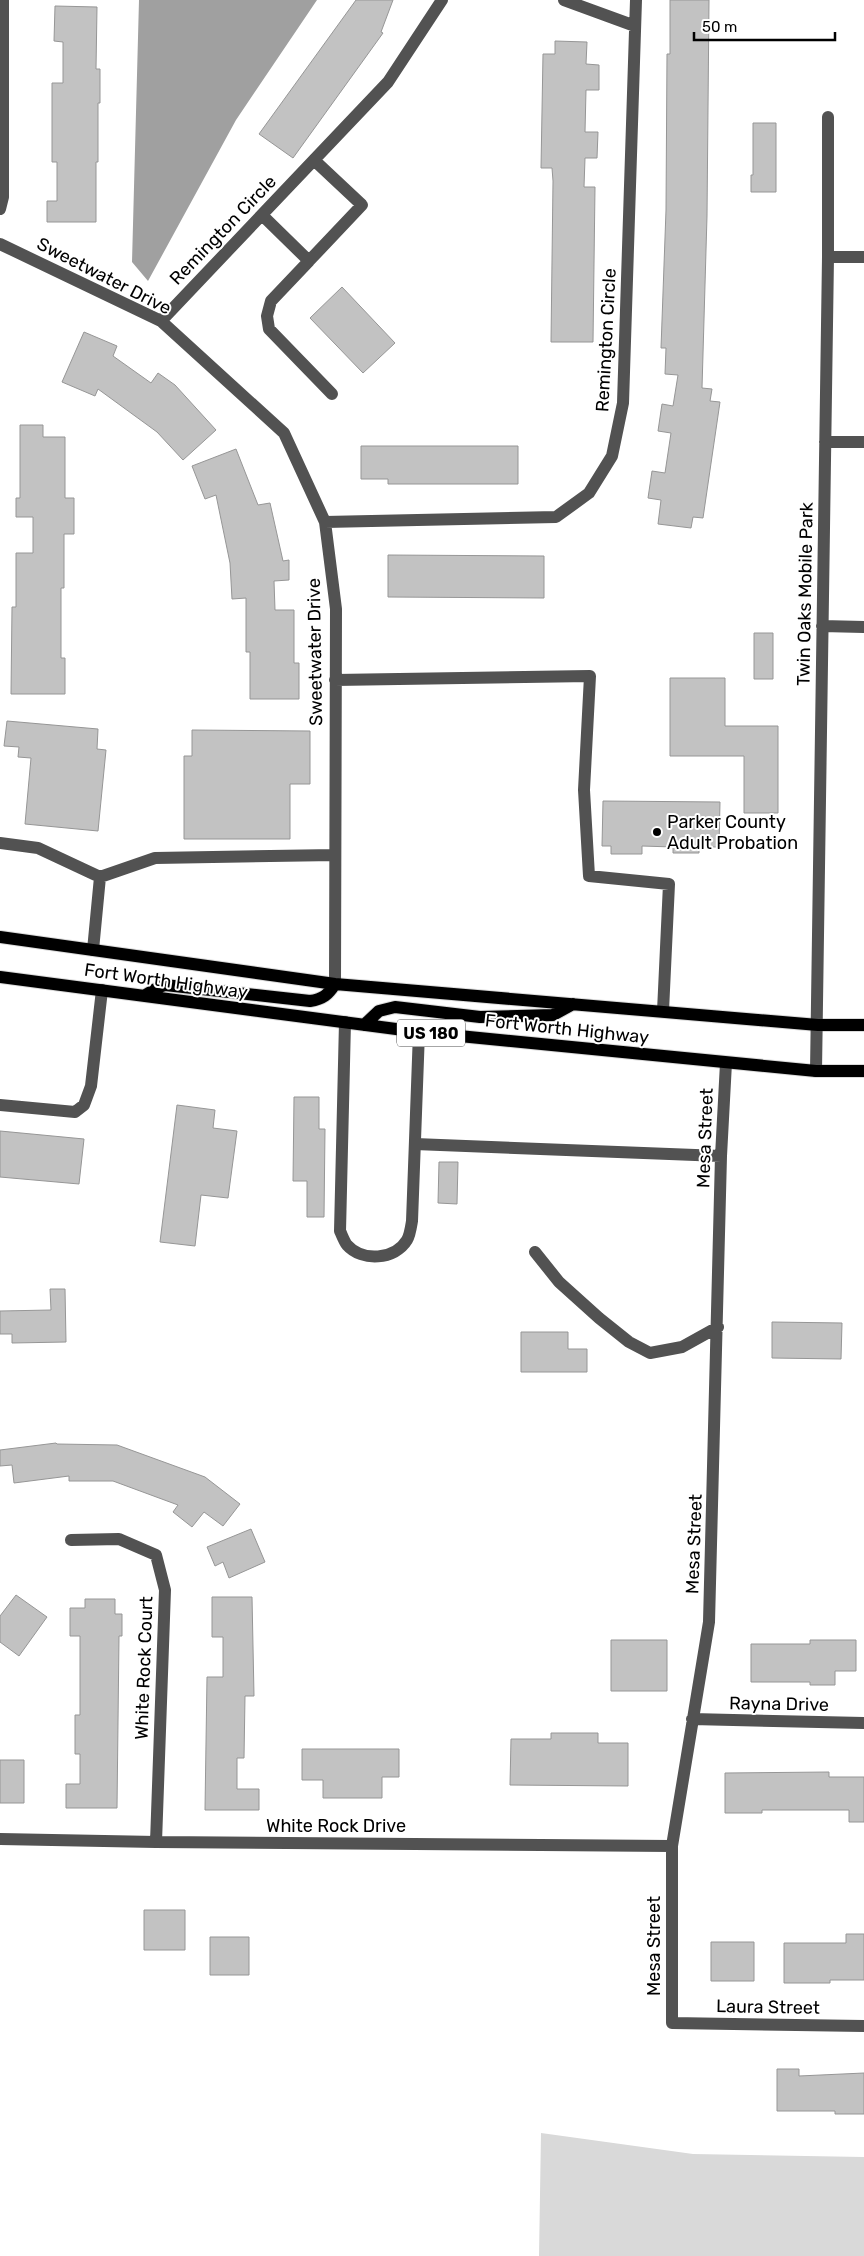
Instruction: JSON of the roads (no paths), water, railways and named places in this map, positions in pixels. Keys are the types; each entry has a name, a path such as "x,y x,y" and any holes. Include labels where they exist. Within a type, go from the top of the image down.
{"main road":[{"name":"Fort Worth Highway","path":"0,937 334,984 818,1025 864,1025"},
{"name":"Fort Worth Highway","path":"0,977 419,1032 816,1071 864,1071"},
{"path":"144,996 165,985 310,1001 321,999 330,993 334,984"},
{"path":"364,1025 379,1011 395,1007 480,1017 553,1015 573,1004"}],"street":[{"path":"0,209 3,197 2,0"},
{"name":"Remington Circle","path":"160,321 388,82 442,0"},
{"path":"564,0 635,26"},
{"name":"Remington Circle","path":"326,522 556,518 589,493 612,456 623,403 636,0"},
{"name":"Twin Oaks Mobile Park","path":"816,1071 828,257 828,117"},
{"path":"314,160 362,205 271,301 267,316 269,328 332,394"},
{"path":"262,215 309,261"},
{"name":"Sweetwater Drive","path":"0,244 160,321 284,433 326,522 336,609 334,984"},
{"path":"828,257 864,257"},
{"path":"825,442 864,442"},
{"path":"822,626 864,627"},
{"path":"335,680 590,676 584,790 589,876 669,884 663,1011"},
{"path":"0,843 38,848 100,877 155,858 335,856"},
{"path":"94,950 100,877"},
{"path":"0,1105 75,1112 84,1105 91,1086 102,990"},
{"path":"345,1022 340,1231 347,1246 362,1254 379,1257 394,1253 407,1240 412,1221 419,1032"},
{"name":"Mesa Street","path":"672,2022 672,1846 709,1622 721,1156 726,1063"},
{"path":"415,1144 721,1156"},
{"path":"535,1252 559,1282 599,1318 629,1342 650,1352 682,1347 718,1327"},
{"name":"White Rock Court","path":"71,1540 120,1539 156,1555 164,1590 156,1842"},
{"name":"Rayna Drive","path":"692,1719 864,1723"},
{"name":"White Rock Drive","path":"0,1839 672,1846"},
{"name":"Laura Street","path":"672,2022 864,2026"}],"place":[{"name":"Parker County Adult Probation","path":"657,832"}]}
